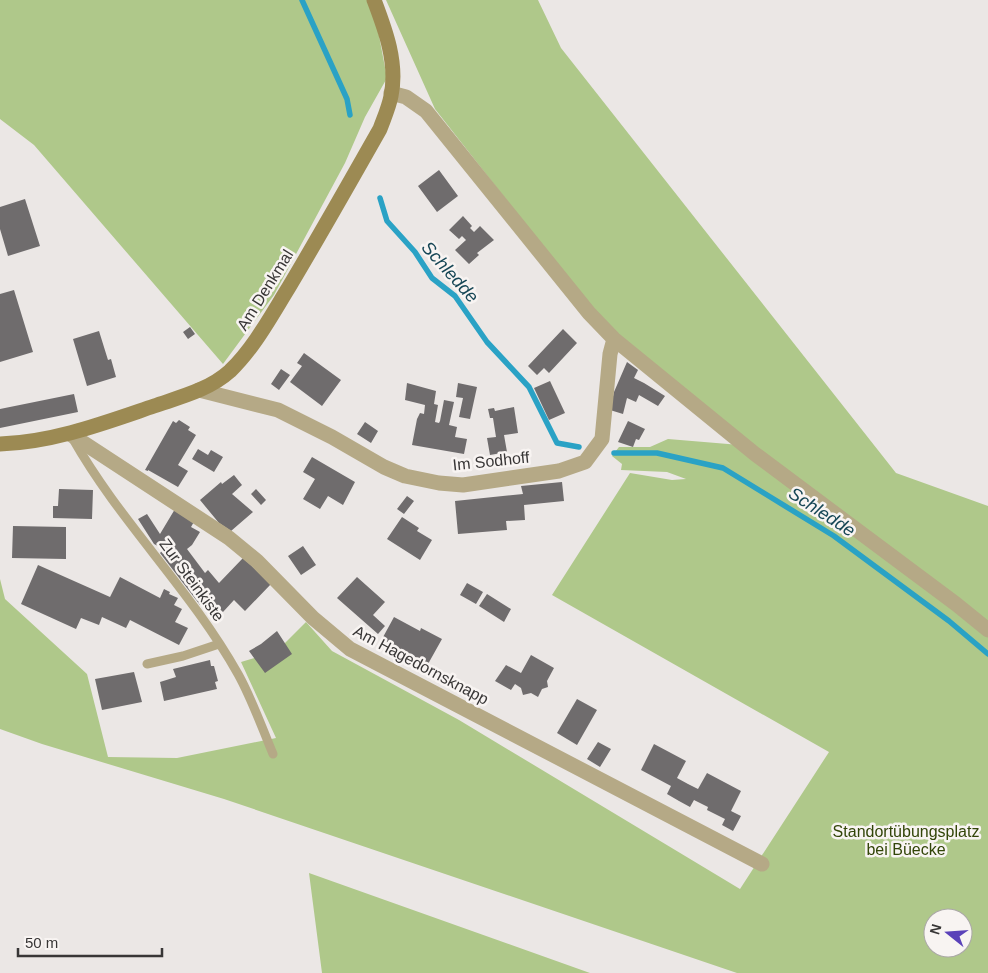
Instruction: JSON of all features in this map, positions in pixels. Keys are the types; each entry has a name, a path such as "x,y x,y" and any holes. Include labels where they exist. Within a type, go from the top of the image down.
{"main road":[{"name":"Am Denkmal","path":"0,444 27,442 70,434 199,390 217,381 240,360 265,326 380,129 392,93 392,64 388,44 374,0"}],"street":[{"path":"392,93 406,97 426,111 589,314 614,339 755,454 988,630"},
{"name":"Im Sodhoff","path":"199,390 278,410 332,437 384,467 405,476 439,483 463,485 558,471 585,462 602,439 610,354 614,339"},
{"name":"Am Hagedornsknapp","path":"70,434 229,538 256,561 318,623 350,649 762,864"}],"lane":[{"name":"Zur Steinkiste","path":"70,434 86,463 219,644 238,674 273,754"},
{"path":"146,664 184,656 219,644"}],"green space":[{"path":"0,0 368,0 376,20 387,78 365,117 345,163 274,295 223,364 34,145 0,119"},
{"name":"Standortübungsplatz bei Büecke","path":"386,0 538,0 561,48 896,473 988,506 988,973 737,973 224,799 42,744 0,729 0,579 5,599 87,674 108,757 177,758 276,738 241,662 277,651 306,622 332,651 459,720 740,889 829,752 552,595 630,473 672,480 686,479 667,472 621,470 622,464 612,456 619,447 650,447 668,439 752,446 612,330 589,305 435,109"},
{"path":"309,873 590,973 322,973"}],"building":[{"path":"439,170 458,196 437,212 418,186"},
{"path":"25,199 40,246 8,256 0,229 0,207"},
{"path":"463,216 472,226 470,228 474,232 480,226 494,240 477,253 479,255 469,264 455,250 466,240 462,236 459,239 449,230"},
{"path":"14,290 33,352 0,362 0,294"},
{"path":"190,327 195,334 188,339 183,332"},
{"path":"563,329 577,343 549,373 544,368 537,375 528,366"},
{"path":"99,331 108,360 111,359 116,377 87,386 73,339"},
{"path":"304,353 341,380 322,406 290,382 302,366 297,363"},
{"path":"627,362 638,370 634,378 665,396 658,406 639,395 636,402 627,398 623,414 610,410 614,392"},
{"path":"281,369 290,375 279,390 271,384"},
{"path":"550,381 565,413 549,420 534,388"},
{"path":"407,383 436,391 434,404 438,405 435,422 439,423 440,421 444,400 454,402 449,425 457,427 455,437 467,439 464,454 412,445 417,419 420,413 424,414 425,405 405,400"},
{"path":"458,383 477,387 470,419 459,417 463,398 456,397"},
{"path":"74,394 78,412 0,428 0,409"},
{"path":"514,407 518,433 504,435 507,452 490,455 487,438 496,437 493,418 490,418 488,409 494,408 495,411"},
{"path":"179,420 190,427 188,430 196,435 178,465 188,471 178,487 145,470 173,421 176,423"},
{"path":"628,421 645,429 639,440 636,439 633,447 618,442"},
{"path":"365,422 378,431 371,443 357,434"},
{"path":"198,449 208,455 211,450 223,457 214,472 192,459"},
{"path":"312,457 355,482 343,505 328,496 320,509 303,499 315,479 303,472"},
{"path":"234,475 242,485 232,494 253,512 231,531 219,523 200,500 221,482 222,484"},
{"path":"562,482 564,501 524,505 525,520 506,521 507,530 458,534 455,501 523,494 521,486"},
{"path":"59,489 93,490 92,519 53,518 53,506 58,506"},
{"path":"256,489 266,500 261,505 251,494"},
{"path":"407,496 414,501 404,514 397,509"},
{"path":"175,509 195,520 191,527 200,532 192,545 187,549 205,573 208,570 219,583 243,558 271,584 245,611 234,600 223,612 207,597 200,605 160,553 164,549 154,544 138,519 147,514 160,534"},
{"path":"402,517 419,528 417,531 432,540 420,560 387,539"},
{"path":"13,526 66,527 66,559 12,558"},
{"path":"303,546 316,565 301,575 288,556"},
{"path":"38,565 110,597 120,577 160,598 164,589 170,592 169,594 178,598 174,605 182,609 175,622 188,628 179,645 130,620 126,628 102,617 99,625 81,618 76,629 21,604"},
{"path":"357,577 385,602 373,615 385,626 378,634 337,598"},
{"path":"467,583 483,592 476,604 460,595"},
{"path":"487,594 511,609 504,622 479,606"},
{"path":"394,617 420,631 421,628 442,639 428,664 382,639"},
{"path":"277,631 292,654 265,673 249,651"},
{"path":"531,655 554,668 547,681 548,687 542,689 538,697 531,693 523,695 521,688 515,684 511,690 495,681 506,665 521,673"},
{"path":"210,660 211,666 214,666 218,681 215,682 217,689 164,701 160,682 176,677 173,669"},
{"path":"134,672 142,702 102,710 95,679"},
{"path":"577,699 597,710 577,745 557,733"},
{"path":"598,742 611,749 600,767 587,759"},
{"path":"654,744 686,761 677,778 688,784 698,789 707,773 741,791 731,811 741,816 733,831 722,825 725,819 707,810 708,807 694,800 690,807 679,801 667,794 671,786 641,770"}],"waterway":[{"name":"Schledde","path":"302,0 347,99 350,115"},
{"name":"Schledde","path":"380,198 387,221 415,252 432,278 455,296 487,342 529,387 557,443 579,447"},
{"name":"Schledde","path":"614,453 657,453 723,468 834,536 949,621 988,654"}]}
